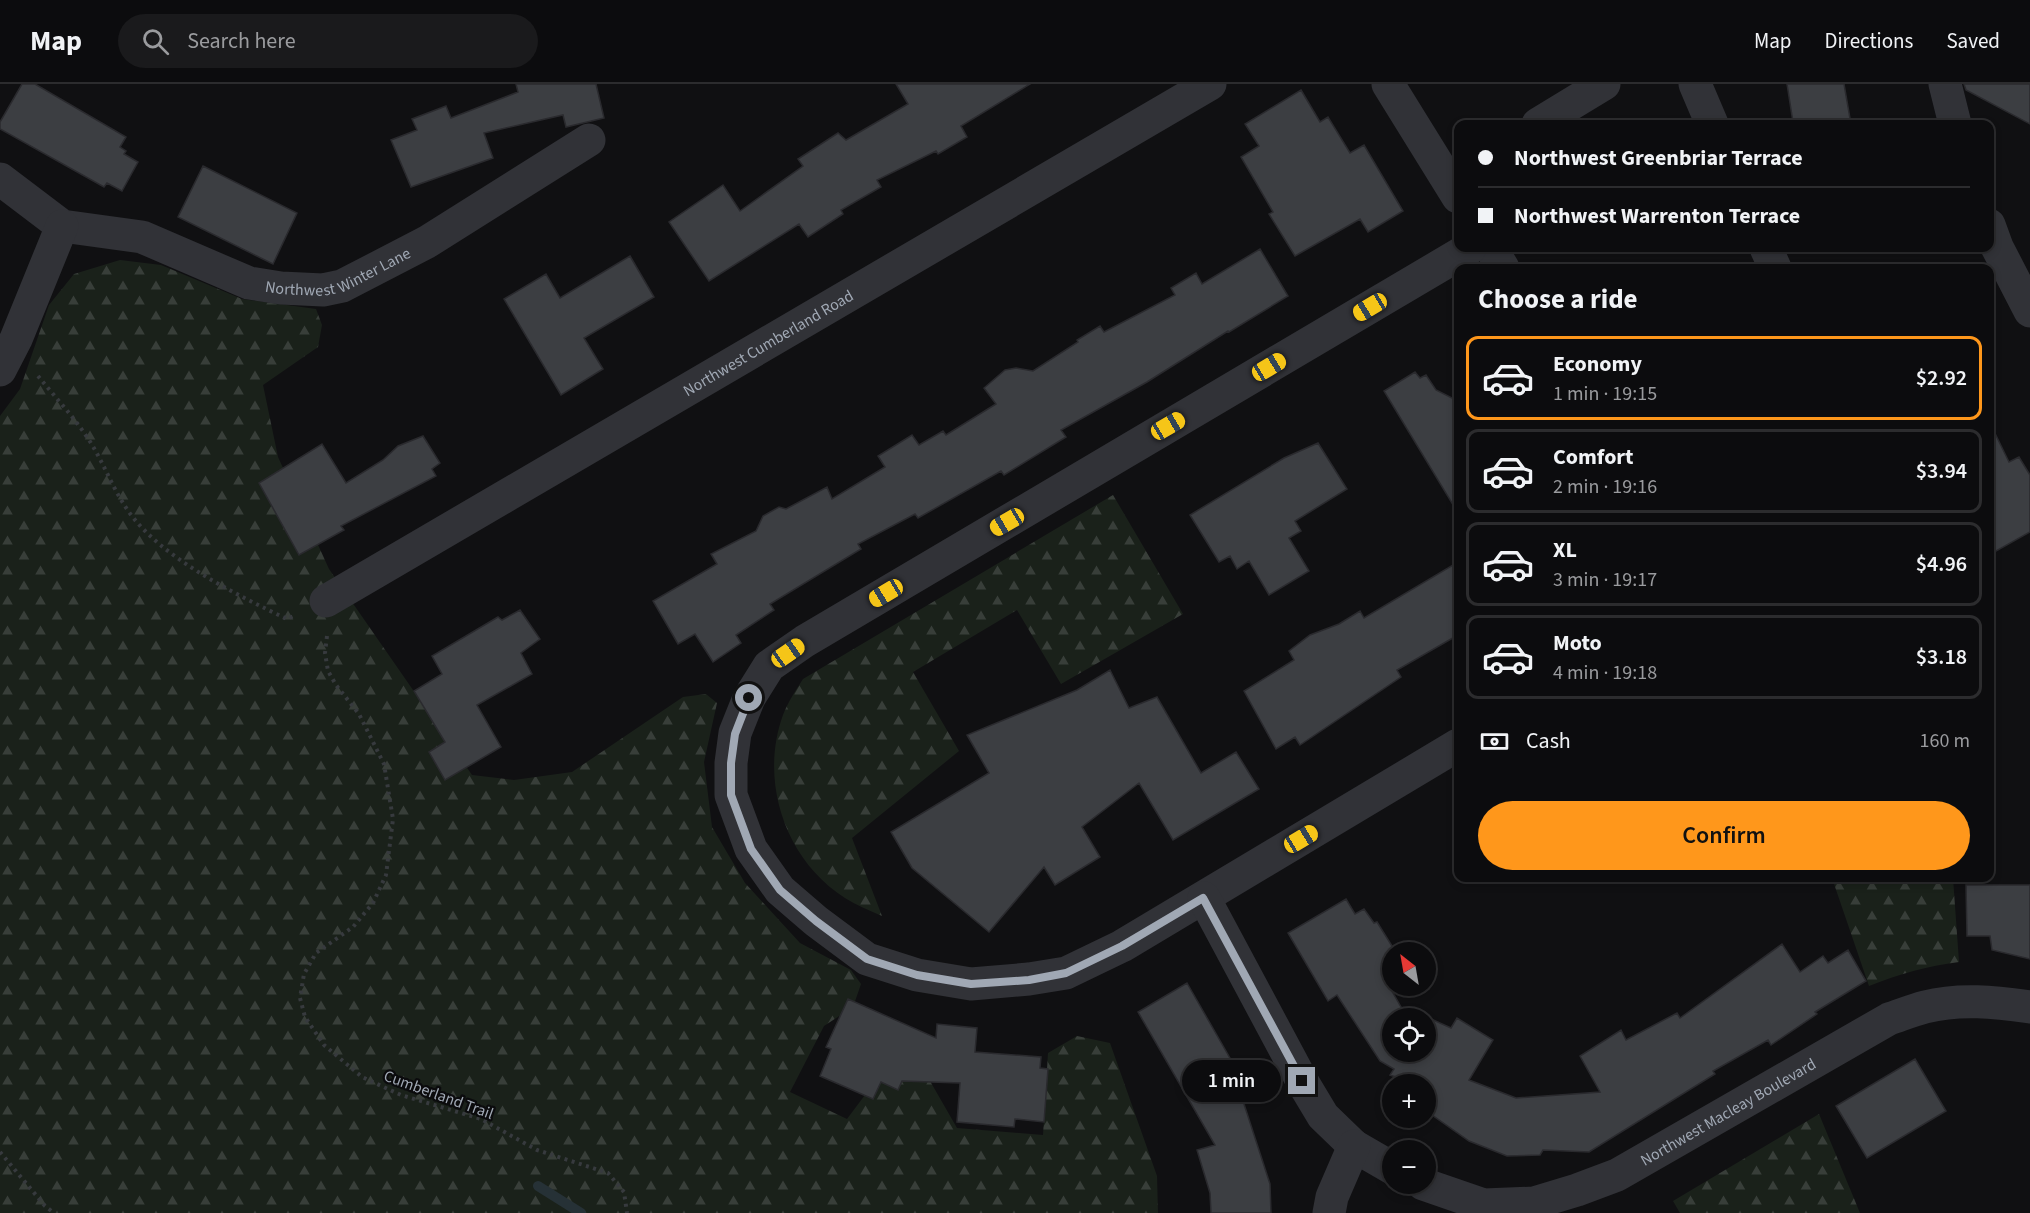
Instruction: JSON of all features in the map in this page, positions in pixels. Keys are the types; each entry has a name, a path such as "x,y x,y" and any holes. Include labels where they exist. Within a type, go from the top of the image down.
{"street":[{"name":"Northwest Cumberland Road","path":"326,601 1210,84"},
{"path":"1388,84 1454,184"},
{"path":"1545,120 1604,84"},
{"path":"1695,84 1710,120"},
{"path":"1945,84 1953,120"},
{"name":"Northwest Winter Lane","path":"62,226 142,237 249,283 280,288 323,290 342,286 427,242 589,141"},
{"path":"0,179 62,226 16,339 0,370"},
{"path":"1994,239 2030,311"},
{"path":"1454,747 1122,946 1066,973 1029,980 971,984 917,975 867,959 816,921 780,890 751,849 731,795 731,763 735,734 749,698 769,666 806,641 1463,252"},
{"path":"1203,898 1323,1116 1354,1146 1382,1162"},
{"name":"Northwest Macleay Boulevard","path":"1436,1188 1484,1205 1534,1203 1577,1190 1617,1174 1889,1019 1927,1007 1962,1001 1997,1002 2030,1008"},
{"path":"1329,1213 1332,1197 1354,1146"}],"path":[{"path":"16,339 38,376 89,439 130,514 155,540 191,567 237,596 287,619 326,601"},
{"name":"Cumberland Trail","path":"326,601 328,628 325,653 328,671 359,714 384,764 393,819 386,875 373,903 353,927 316,953 304,974 300,998 305,1017 324,1045 362,1077 400,1095 481,1119 537,1150 608,1173 624,1192 627,1213"},
{"path":"0,1152 45,1206 54,1213"}],"green space":[{"path":"120,260 161,265 242,299 316,309 322,325 318,347 263,385 278,457 329,569 472,775 514,780 572,772 683,697 706,694 717,703 704,762 712,827 745,883 800,943 851,970 861,984 853,1007 824,1026 790,1092 847,1119 880,1075 930,1081 957,1128 1043,1135 1048,1053 1077,1036 1110,1043 1157,1176 1158,1213 0,1213 0,416 20,389 49,305 74,274"},
{"path":"1113,495 1183,614 1061,684 1017,610 913,672 959,751 852,838 882,916 845,898 824,882 807,863 793,841 776,792 774,766 776,740 785,710 803,679"},
{"path":"1833,882 1953,882 1959,962 1913,971 1869,986"},
{"path":"1819,1114 1860,1213 1680,1213 1673,1201"}],"building":[{"path":"22,84 35,84 126,137 120,147 126,151 124,154 138,162 122,191 107,183 104,187 0,129 0,122"},
{"path":"516,84 596,84 604,118 566,127 563,115 484,133 493,158 411,187 391,140 417,130 412,119 446,106 451,118 518,92"},
{"path":"896,84 1030,84 961,126 967,137 938,154 936,151 877,180 881,187 841,210 843,214 808,237 799,224 709,281 669,222 723,185 740,211 803,166 798,159 838,133 846,140 908,104"},
{"path":"1787,84 1844,84 1850,120 1793,120"},
{"path":"1964,84 2030,84 2030,124 1966,90"},
{"path":"1301,90 1320,122 1328,117 1350,153 1364,145 1403,211 1368,232 1360,219 1295,256 1269,214 1273,212 1241,157 1259,146 1245,124"},
{"path":"203,166 297,213 273,264 178,217"},
{"path":"1260,249 1288,296 1147,382 1061,430 1066,437 1004,475 1001,471 918,518 915,514 858,544 861,549 770,604 774,610 736,635 741,643 713,662 695,634 678,644 653,601 717,564 711,554 756,531 763,516 779,507 786,509 827,487 832,499 885,467 878,456 912,435 919,445 943,431 946,435 996,404 984,388 1005,370 1016,368 1033,371 1100,326 1104,332 1175,295 1171,288 1196,273 1202,284"},
{"path":"630,256 654,297 584,338 603,369 561,395 504,299 546,274 560,298"},
{"path":"1415,372 1420,378 1426,375 1436,390 1454,399 1454,506 1384,391"},
{"path":"1994,431 2009,462 2019,457 2030,475 2030,532 1994,552"},
{"path":"423,436 440,463 432,469 436,476 341,526 344,530 299,555 259,483 322,444 346,483 383,460 398,446"},
{"path":"1318,443 1347,489 1295,521 1301,531 1289,538 1309,571 1269,595 1249,561 1237,569 1230,556 1219,562 1190,515 1284,458"},
{"path":"1454,564 1454,637 1397,670 1401,677 1300,745 1295,737 1276,749 1244,691 1294,660 1289,651 1310,635 1339,624 1360,611 1364,618"},
{"path":"520,610 540,639 521,653 532,674 477,705 501,747 445,780 429,752 445,742 414,691 442,674 432,656 498,617 502,620"},
{"path":"1110,670 1129,708 1157,697 1201,773 1236,752 1259,789 1173,840 1139,783 1082,827 1100,857 1055,885 1044,867 989,932 912,868 891,832 989,773 967,735 1077,690"},
{"path":"1966,885 2030,885 2030,959 1992,950 1990,936 1967,936"},
{"path":"1346,899 1355,914 1364,909 1374,923 1377,922 1390,942 1382,942 1382,996 1395,996 1402,1008 1382,1008 1382,1062 1436,1062 1436,1021 1451,1028 1457,1018 1493,1040 1469,1080 1516,1098 1600,1092 1580,1056 1621,1030 1626,1040 1677,1013 1680,1018 1782,944 1800,972 1823,956 1828,963 1848,950 1866,981 1815,1012 1817,1014 1771,1045 1768,1040 1713,1071 1715,1074 1589,1152 1543,1150 1540,1155 1507,1156 1469,1141 1436,1118 1436,1074 1391,1074 1394,1069 1380,1061 1337,995 1328,1001 1288,933"},
{"path":"1187,983 1234,1065 1238,1063 1257,1096 1244,1104 1270,1184 1271,1213 1211,1213 1210,1193 1197,1150 1215,1145 1138,1012"},
{"path":"848,999 936,1038 937,1024 977,1028 975,1052 1041,1057 1040,1068 1048,1069 1044,1122 1015,1119 1014,1127 957,1122 960,1083 902,1081 898,1090 881,1082 873,1099 820,1076 831,1049 826,1047"},
{"path":"1915,1059 1946,1111 1867,1158 1836,1106"}],"waterway":[{"path":"538,1186 581,1213"}],"route":[{"path":"749,698 735,734 731,763 731,795 751,849 780,890 816,921 867,959 917,975 971,984 1029,980 1066,973 1122,946 1203,898 1302,1081"}]}
